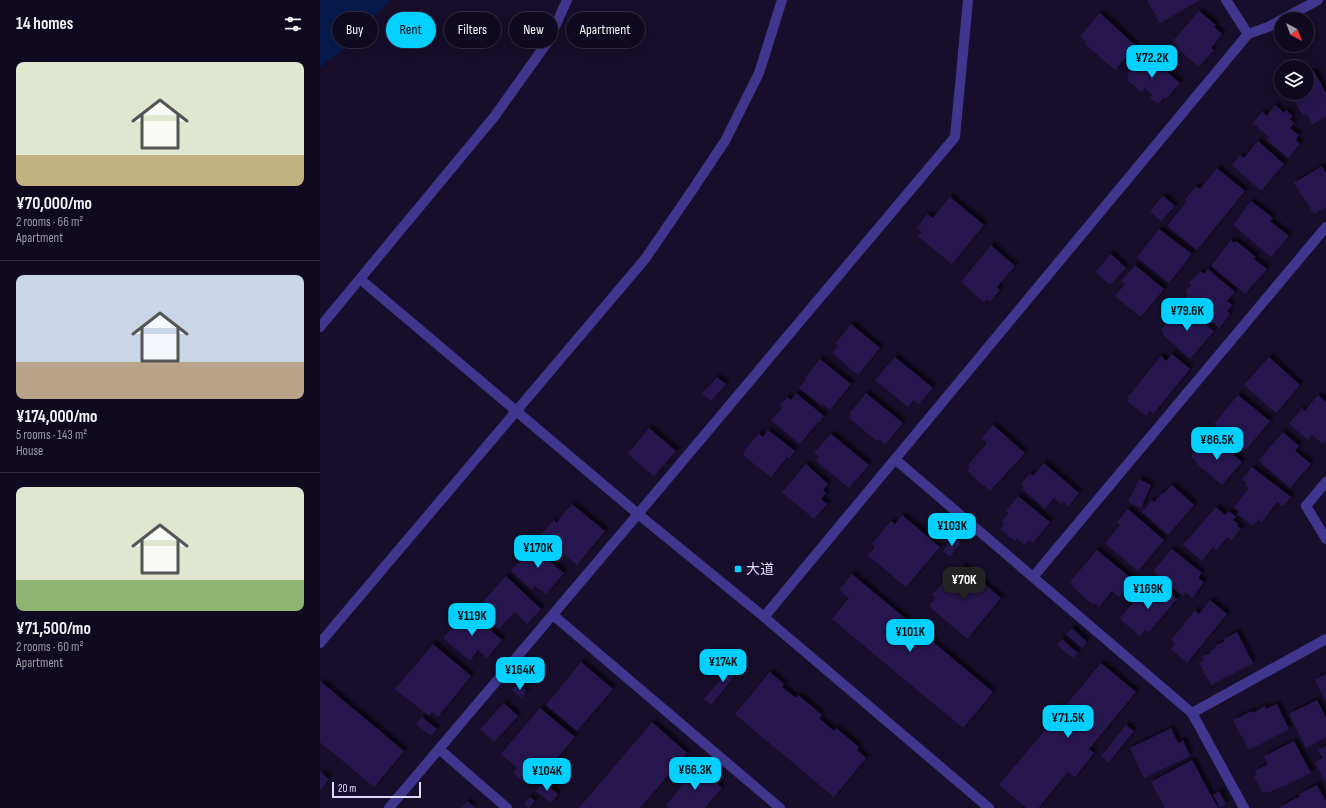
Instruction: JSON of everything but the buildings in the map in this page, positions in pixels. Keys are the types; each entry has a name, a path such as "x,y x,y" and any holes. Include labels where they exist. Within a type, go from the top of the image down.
{"street":[{"path":"320,327 494,117 549,40 567,0"},
{"path":"320,643 645,259 725,141 759,73 782,0"},
{"path":"389,808 955,137 968,0"},
{"path":"1226,0 1248,34"},
{"path":"1295,12 1318,0"},
{"path":"764,617 896,460 1248,34 1274,24"},
{"path":"1033,577 1326,227"},
{"path":"360,279 516,412 764,617 989,808"},
{"path":"896,460 1192,713 1244,808"},
{"path":"1326,482 1306,506 1326,539"},
{"path":"553,615 780,808"},
{"path":"1192,713 1326,639"},
{"path":"439,749 507,808"}],"water":[{"path":"320,0 390,0 378,13 332,12 332,48 345,48 320,67"}],"place":[{"name":"大道","path":"738,569"}]}
